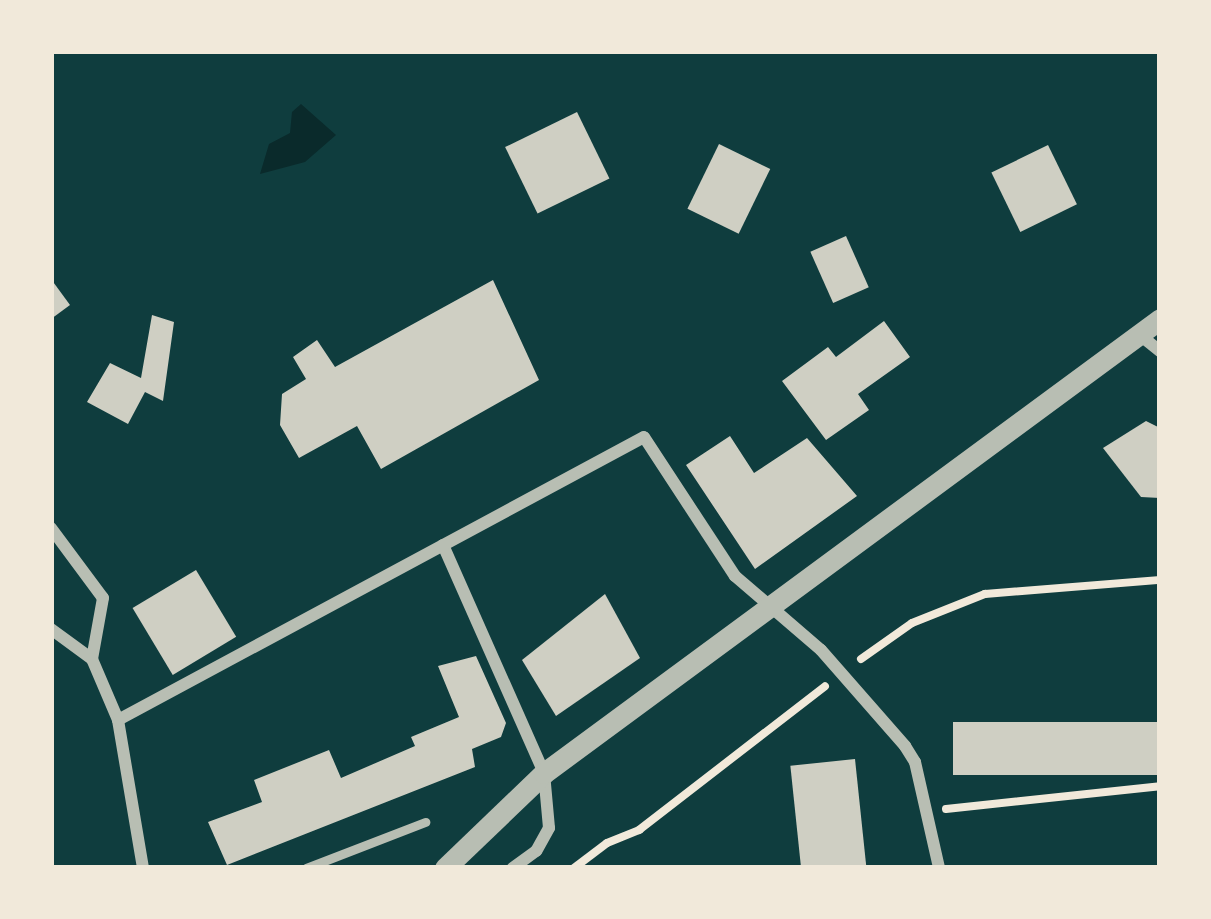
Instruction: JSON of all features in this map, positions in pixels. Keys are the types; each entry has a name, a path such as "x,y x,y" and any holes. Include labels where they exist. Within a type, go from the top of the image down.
{"street":[{"path":"445,868 544,773 1160,319"},
{"path":"1140,334 1160,351"},
{"path":"118,719 644,436 734,576 841,673 915,763 939,868"},
{"path":"51,528 103,598 92,659"},
{"path":"443,545 544,773 549,827 536,851 513,868"},
{"path":"51,629 92,659 118,719 143,868"}],"lane":[{"path":"306,868 425,822"}],"path":[{"path":"574,868 607,843 639,830 912,623 985,594 1160,580"},
{"path":"926,811 1160,786"}],"water":[{"path":"301,104 336,135 305,162 260,174 269,144 290,133 292,112"}],"building":[{"path":"577,112 609,179 538,214 505,147"},
{"path":"719,144 770,169 739,234 687,209"},
{"path":"1048,145 1077,204 1020,232 991,173"},
{"path":"846,236 869,287 833,303 810,252"},
{"path":"51,279 70,305 51,319"},
{"path":"493,280 539,380 381,469 357,426 299,458 280,425 282,394 306,379 293,357 317,340 335,367"},
{"path":"152,315 174,322 163,401 145,392 128,424 87,402 110,363 141,378"},
{"path":"884,321 910,357 858,394 869,410 826,440 782,381 828,347 836,357"},
{"path":"1146,421 1160,428 1160,498 1141,497 1103,448"},
{"path":"730,436 754,473 807,438 857,496 755,569 686,465"},
{"path":"196,570 236,637 173,675 133,608"},
{"path":"605,594 640,658 556,716 522,660"},
{"path":"476,656 506,723 501,737 472,749 475,767 227,865 208,822 262,802 254,780 329,750 341,778 415,746 411,737 459,717 438,666"},
{"path":"953,722 1160,722 1160,775 953,775"},
{"path":"855,759 866,868 801,868 790,766"}]}
